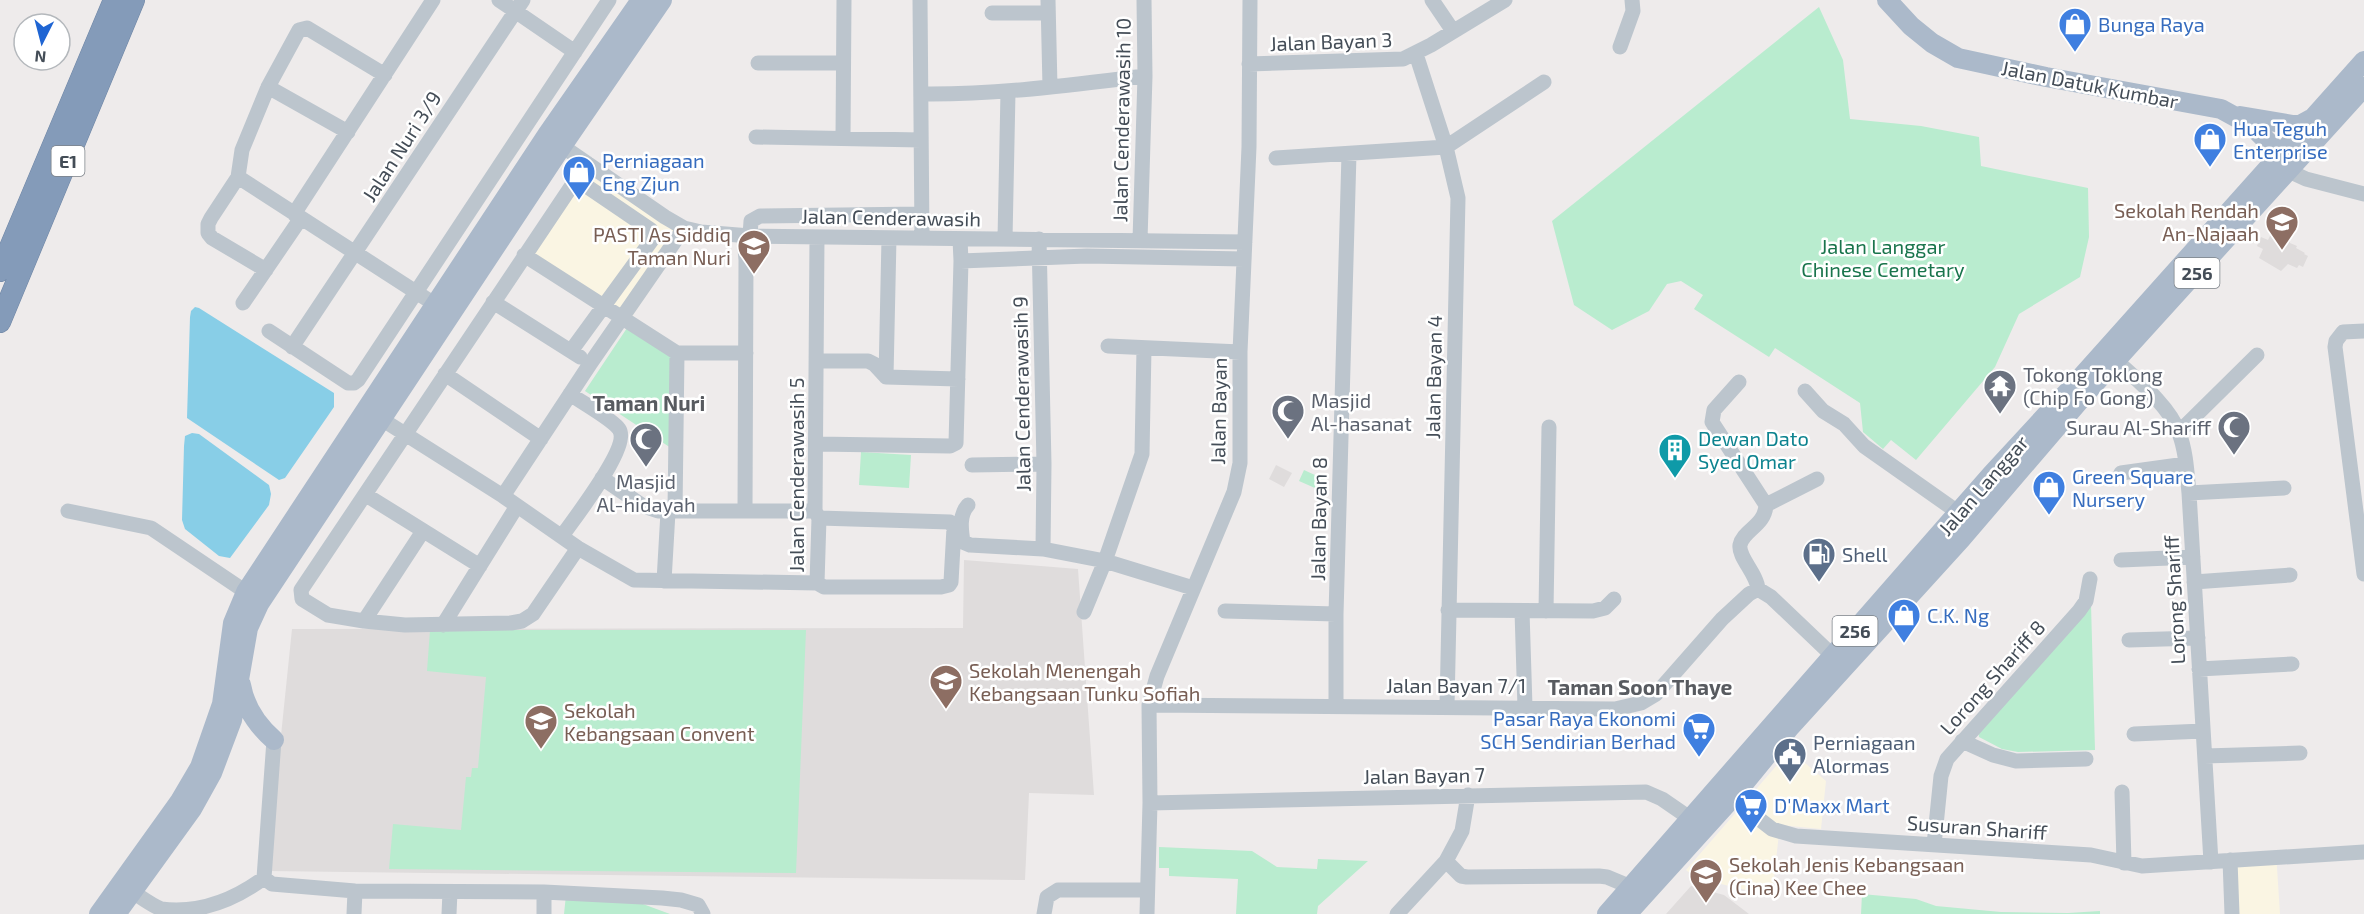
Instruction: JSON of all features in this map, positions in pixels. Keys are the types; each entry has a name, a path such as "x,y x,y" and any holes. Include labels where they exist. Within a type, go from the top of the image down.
{"highway":[{"name":"E1","path":"0,271 114,0"},
{"name":"E1","path":"0,322 134,0"}],"main road":[{"path":"116,914 126,887 200,767 222,704 232,623 246,592 567,106 641,0"},
{"path":"99,914 126,887 192,809 212,773 232,720 244,646 253,615 562,146 662,0"},
{"name":"Jalan Datuk Kumbar","path":"1887,0 1911,26 1932,44 1958,58 2046,77 2221,109 2252,126 2287,164"},
{"name":"Jalan Langgar","path":"2287,164 2311,119 2364,61"},
{"name":"Jalan Langgar","path":"1628,914 1732,798 1833,656 1959,513 2111,356 2287,164 2364,87"},
{"path":"2221,109 2241,116 2284,125 2300,125 2311,119"},
{"name":"Jalan Langgar","path":"1607,914 1691,819 1961,539 2111,356"},
{"path":"240,680 248,709 274,740"}],"street":[{"path":"243,303 266,270 348,132 433,0"},
{"path":"499,0 519,5 575,52"},
{"path":"269,331 348,383 354,384 609,0"},
{"path":"843,138 844,0"},
{"path":"920,0 922,238"},
{"name":"Jalan Cenderawasih 10","path":"1140,240 1144,0"},
{"name":"Jalan Bayan","path":"1147,914 1150,803 1149,705 1157,676 1233,492 1240,463 1240,352 1249,147 1250,0"},
{"path":"1432,0 1453,31"},
{"name":"Jalan Bayan 3","path":"1249,64 1403,59 1416,54 1505,0"},
{"path":"1620,47 1632,11 1632,0"},
{"name":"Jalan Nuri 3/9","path":"292,347 519,5"},
{"path":"992,13 1048,6 1050,87"},
{"path":"266,270 212,238 208,233 208,224 238,177 242,150 268,87 302,27 385,75"},
{"name":"Jalan Bayan 4","path":"1416,54 1446,147 1458,198 1447,706"},
{"path":"758,63 843,63"},
{"path":"921,94 966,95 1008,92 1144,76"},
{"path":"1276,158 1446,147 1544,82"},
{"path":"268,87 348,132"},
{"path":"1005,239 1008,92"},
{"path":"756,137 921,140"},
{"name":"Jalan Cenderawasih","path":"562,146 684,228 747,236 1245,242"},
{"name":"Jalan Bayan 8","path":"1336,706 1336,614 1349,154"},
{"path":"578,548 528,618 512,623 443,625 364,621 328,615 319,611 303,599 301,590 305,580 366,495 587,163"},
{"path":"2287,164 2306,179 2364,194"},
{"path":"238,177 436,305"},
{"path":"571,351 654,237 651,230 576,179"},
{"path":"745,511 746,260 747,236 751,221 760,216 922,214"},
{"path":"503,496 621,318 684,228"},
{"name":"Jalan Cenderawasih 5","path":"382,420 628,578 664,581 817,583 817,237"},
{"path":"886,377 889,238"},
{"path":"816,444 954,445 957,439 960,238"},
{"name":"Jalan Cenderawasih 9","path":"1039,239 1044,464 1043,549"},
{"path":"650,244 665,255"},
{"path":"524,255 677,353 746,353"},
{"path":"961,261 1087,256 1244,260"},
{"path":"493,302 590,364"},
{"path":"2364,331 2343,332 2336,342 2364,574"},
{"path":"1108,346 1240,352"},
{"path":"1084,612 1105,561 1142,454 1144,348"},
{"path":"664,581 672,511 677,353"},
{"path":"2179,432 2257,355"},
{"name":"Lorong Shariff","path":"2111,356 2163,407 2179,432 2186,464 2211,862"},
{"path":"817,361 868,360 886,377 958,379"},
{"path":"445,374 541,439"},
{"path":"1739,382 1714,410 1712,422 1766,505"},
{"path":"1805,391 1823,411 1844,424 1864,446 1959,513"},
{"path":"562,536 602,478 621,444 621,432 618,427 570,394"},
{"path":"1546,611 1549,427"},
{"path":"972,465 1044,464"},
{"path":"2121,473 2186,464"},
{"path":"602,478 647,508 672,511 817,514 950,522 954,528 953,569 950,585 940,587 824,587 817,583"},
{"path":"1817,479 1766,505 1761,521 1741,542 1740,547 1741,553 1757,579 1758,590 1771,597 1833,656"},
{"path":"2189,493 2284,488"},
{"path":"366,495 480,566"},
{"path":"968,505 962,512 963,542 970,545 1043,549 1105,561 1193,588"},
{"path":"443,625 517,506"},
{"path":"68,511 151,528 246,592"},
{"path":"364,621 423,531"},
{"path":"2121,561 2193,557"},
{"path":"2194,582 2290,575"},
{"name":"Lorong Shariff 8","path":"1934,845 1943,766 1962,741 2079,611 2086,601 2090,579"},
{"name":"Jalan Bayan 7/1","path":"1149,705 1615,709 1650,699 1722,619 1758,590"},
{"path":"1448,610 1599,610 1614,599"},
{"path":"1225,611 1336,614"},
{"path":"1522,611 1525,707"},
{"path":"2129,640 2198,638"},
{"path":"2199,669 2292,664"},
{"path":"2134,734 2203,730"},
{"path":"264,878 274,740"},
{"path":"1962,741 1993,755 2016,761 2086,759"},
{"path":"2205,756 2300,753"},
{"name":"Jalan Bayan 7","path":"1150,803 1646,792 1662,799 1691,819"},
{"path":"2122,792 2124,863"},
{"path":"1397,914 1446,861 1462,831 1468,795"},
{"name":"Susuran Shariff","path":"1732,798 1772,829 1784,834 2091,855 2142,866 2364,852"},
{"path":"2230,860 2232,914"},
{"path":"1446,861 1461,876 1467,877 1599,876 1631,886"},
{"path":"126,887 160,909 179,913 199,913 227,904 264,878"},
{"path":"264,878 272,884 355,891 544,892 681,900 698,905 703,914"},
{"path":"1044,914 1047,897 1058,890 1147,890"},
{"path":"354,914 355,891"},
{"path":"449,914 450,892"},
{"path":"544,892 544,914"}],"shaded area":[{"path":"577,167 685,238 629,321 522,250"},
{"name":"Sekolah Rendah An-Najaah","path":"2272,232 2290,241 2308,256 2303,267 2299,265 2297,268 2288,264 2281,271 2259,258 2263,249 2257,246 2261,237 2268,240"},
{"path":"1276,465 1292,473 1284,487 1269,479"},
{"name":"Sekolah Kebangsaan Convent","path":"964,560 1078,569 1094,795 1029,793 1025,880 267,871 292,629 963,628"},
{"path":"1790,750 1826,781 1821,829 1780,825 1773,886 1746,890 1696,878 1686,870"},
{"path":"2276,852 2280,914 2227,914 2223,855"},
{"name":"Sekolah Jenis Kebangsaan (Cina) Kee Chee","path":"1691,886 1724,895 1749,914 1666,914"}],"green space":[{"name":"Jalan Langgar Chinese Cemetary","path":"1819,7 1843,60 1850,119 1921,126 1979,137 1981,166 2088,188 2089,237 2080,277 2019,314 1995,367 1916,460 1891,440 1883,449 1863,432 1860,403 1775,348 1769,357 1694,309 1703,295 1681,281 1667,284 1649,311 1612,330 1574,305 1552,221"},
{"path":"629,325 671,353 674,450 585,391"},
{"path":"861,452 911,455 909,488 859,485"},
{"path":"1304,470 1328,481 1324,492 1299,481"},
{"path":"2091,604 2095,750 2018,752 2002,749 1979,737 1978,728"},
{"name":"Sekolah Kebangsaan Convent","path":"430,630 806,630 796,873 389,869 393,824 461,830 466,777 471,777 472,768 478,768 486,677 427,671"},
{"path":"1159,847 1252,851 1277,867 1317,869 1318,859 1368,861 1318,906 1317,914 1236,914 1238,879 1169,876 1169,868 1159,868"},
{"path":"1862,894 1916,899 1936,906 2001,912 2100,911 2100,914 1861,914"},
{"path":"566,895 632,900 670,914 564,914"}],"water":[{"path":"195,307 334,393 334,407 285,478 279,480 187,418 190,317"},
{"path":"192,433 199,434 269,485 271,494 269,505 230,558 219,556 185,529 182,520 185,436"}],"place":[{"name":"Bunga Raya","path":"2075,53"},
{"name":"Hua Teguh Enterprise","path":"2210,168"},
{"name":"Perniagaan Eng Zjun","path":"579,201"},
{"name":"Sekolah Rendah An-Najaah","path":"2282,251"},
{"name":"PASTI As Siddiq Taman Nuri","path":"754,275"},
{"name":"Tokong Toklong (Chip Fo Gong)","path":"2000,415"},
{"name":"Masjid Al-hasanat","path":"1288,440"},
{"name":"Surau Al-Shariff","path":"2234,456"},
{"name":"Masjid Al-hidayah","path":"646,468"},
{"name":"Dewan Dato Syed Omar","path":"1675,479"},
{"name":"Green Square Nursery","path":"2049,516"},
{"name":"Shell","path":"1819,583"},
{"name":"C.K. Ng","path":"1904,644"},
{"name":"Sekolah Menengah Kebangsaan Tunku Sofiah","path":"946,710"},
{"name":"Sekolah Kebangsaan Convent","path":"541,750"},
{"name":"Pasar Raya Ekonomi SCH Sendirian Berhad","path":"1699,758"},
{"name":"Perniagaan Alormas","path":"1790,783"},
{"name":"D'Maxx Mart","path":"1751,834"},
{"name":"Sekolah Jenis Kebangsaan (Cina) Kee Chee","path":"1706,904"}],"district":[{"name":"Taman Nuri","path":"649,402"},
{"name":"Taman Soon Thaye","path":"1640,686"}]}
